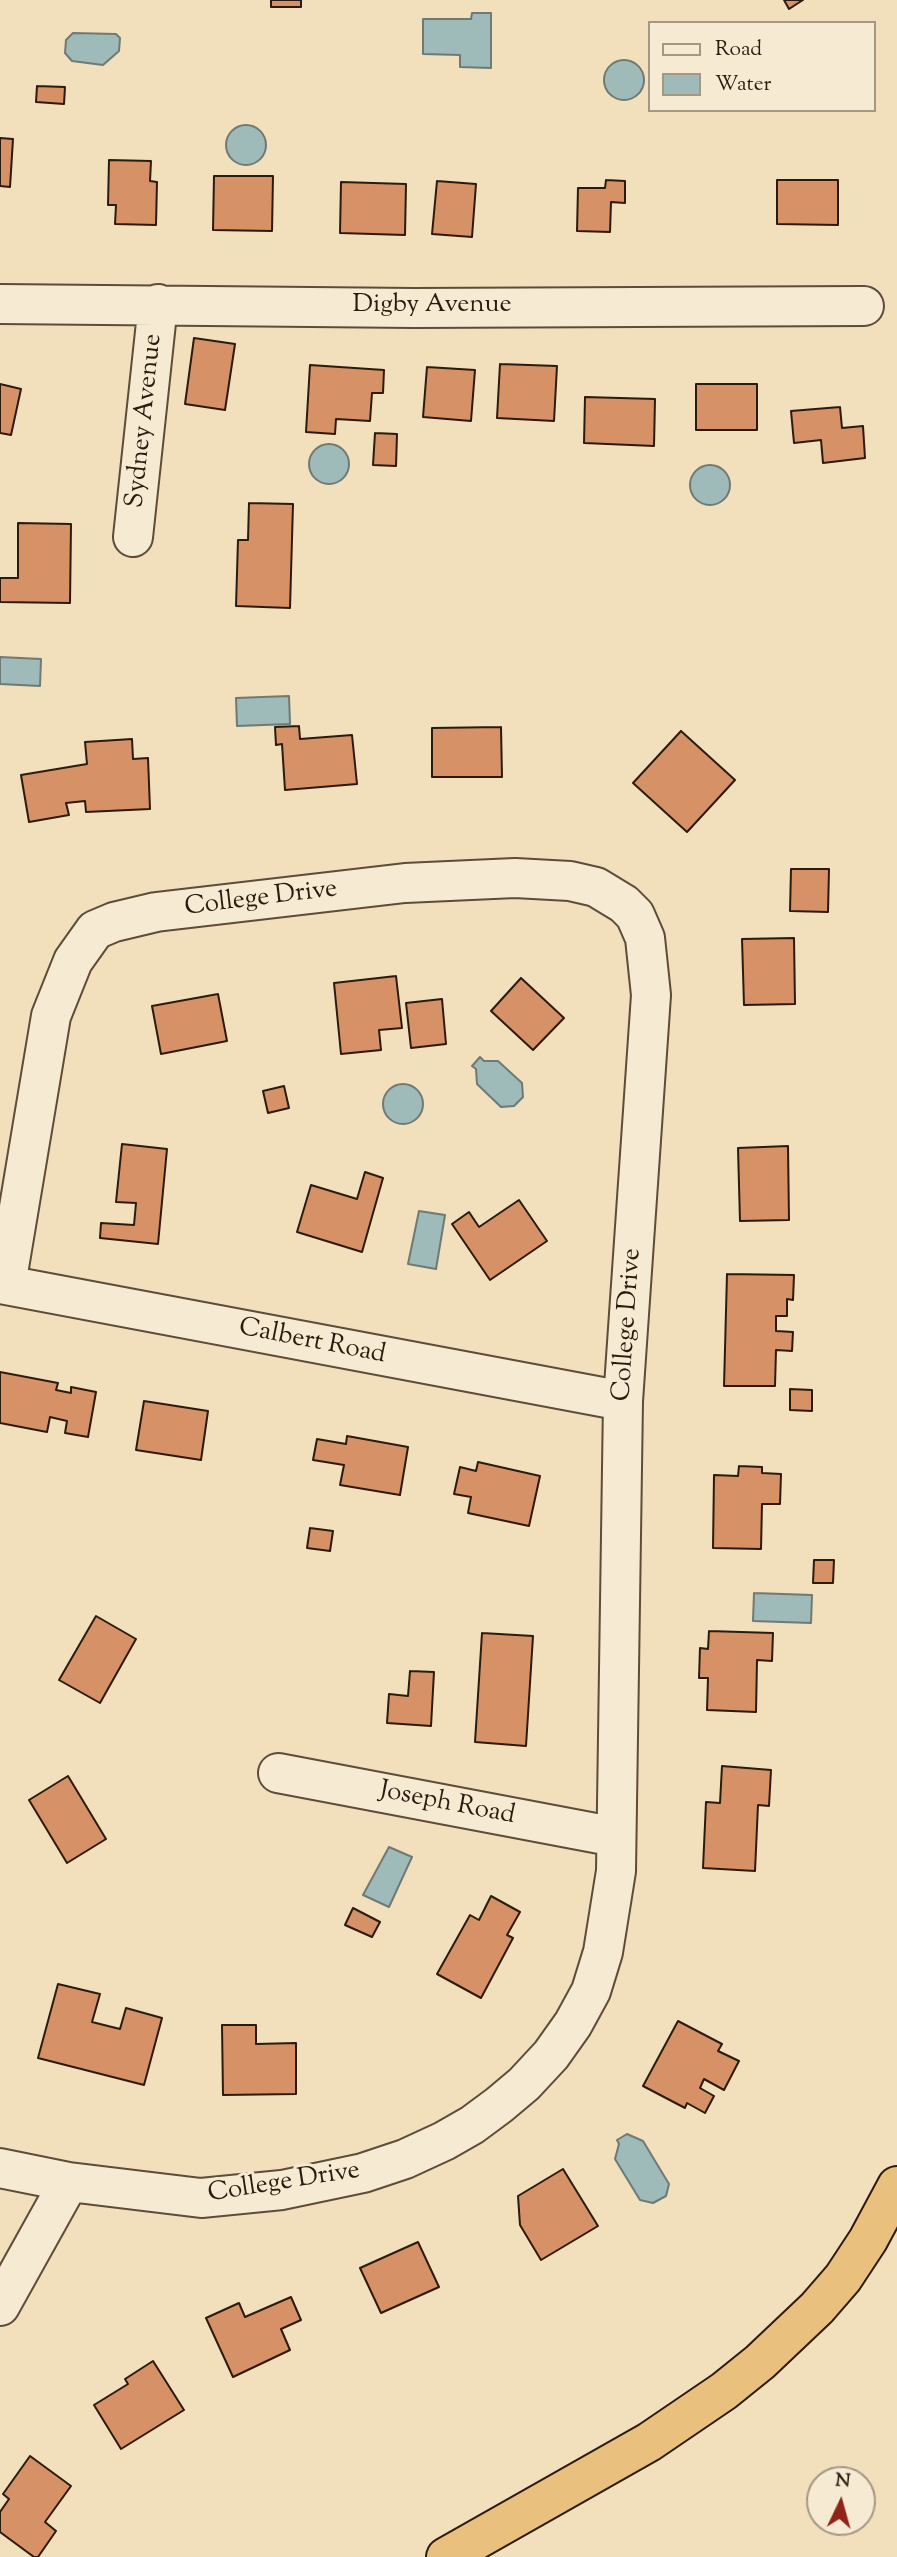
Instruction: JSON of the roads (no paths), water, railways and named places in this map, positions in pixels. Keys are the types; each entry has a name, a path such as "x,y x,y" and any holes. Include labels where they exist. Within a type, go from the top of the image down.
{"highway":[{"path":"446,2557 649,2442 724,2391 760,2362 808,2317 843,2278 868,2240 897,2186"}],"street":[{"name":"Digby Avenue","path":"0,304 414,308 863,306"},
{"name":"Sydney Avenue","path":"133,537 158,304"},
{"name":"College Drive","path":"0,2168 69,2182 201,2198 282,2190 342,2178 405,2159 472,2125 524,2084 551,2055 573,2024 591,1991 603,1952 616,1871 623,1401 651,995 645,938 635,915 624,904 596,887 570,881 515,878 405,883 156,912 114,922 95,930 73,961 51,1017 3,1285"},
{"name":"Calbert Road","path":"3,1285 623,1401"},
{"name":"Joseph Road","path":"278,1773 616,1837"},
{"path":"0,2306 69,2182"}],"water":[{"path":"472,13 491,13 491,68 460,67 460,55 423,54 423,19 471,19"},
{"path":"73,33 116,34 120,38 119,51 103,65 72,61 65,53 66,40"},
{"path":"624,60 638,66 644,80 638,94 624,100 610,94 604,80 610,66"},
{"path":"246,125 254,126 260,131 265,137 265,153 260,159 254,164 246,165 238,164 232,159 227,153 226,145 227,137 232,131 238,126"},
{"path":"329,444 337,445 343,450 348,456 348,472 343,478 337,483 329,484 321,483 315,478 310,472 309,464 310,456 315,450 321,445"},
{"path":"710,465 724,471 730,485 724,499 710,505 696,499 690,485 696,471"},
{"path":"0,657 41,659 40,686 0,684"},
{"path":"289,696 290,724 237,726 236,698"},
{"path":"480,1057 484,1061 498,1061 522,1083 523,1097 514,1106 501,1107 477,1084 476,1069 472,1066"},
{"path":"403,1084 411,1085 417,1090 422,1096 422,1112 417,1118 411,1123 403,1124 395,1123 389,1118 384,1112 383,1104 384,1096 389,1090 395,1085"},
{"path":"419,1211 445,1215 436,1269 408,1264"},
{"path":"754,1593 812,1595 811,1623 753,1621"},
{"path":"389,1847 412,1857 389,1907 363,1895"},
{"path":"627,2134 643,2141 669,2184 666,2196 653,2203 640,2200 615,2159 619,2144 617,2140"}]}
